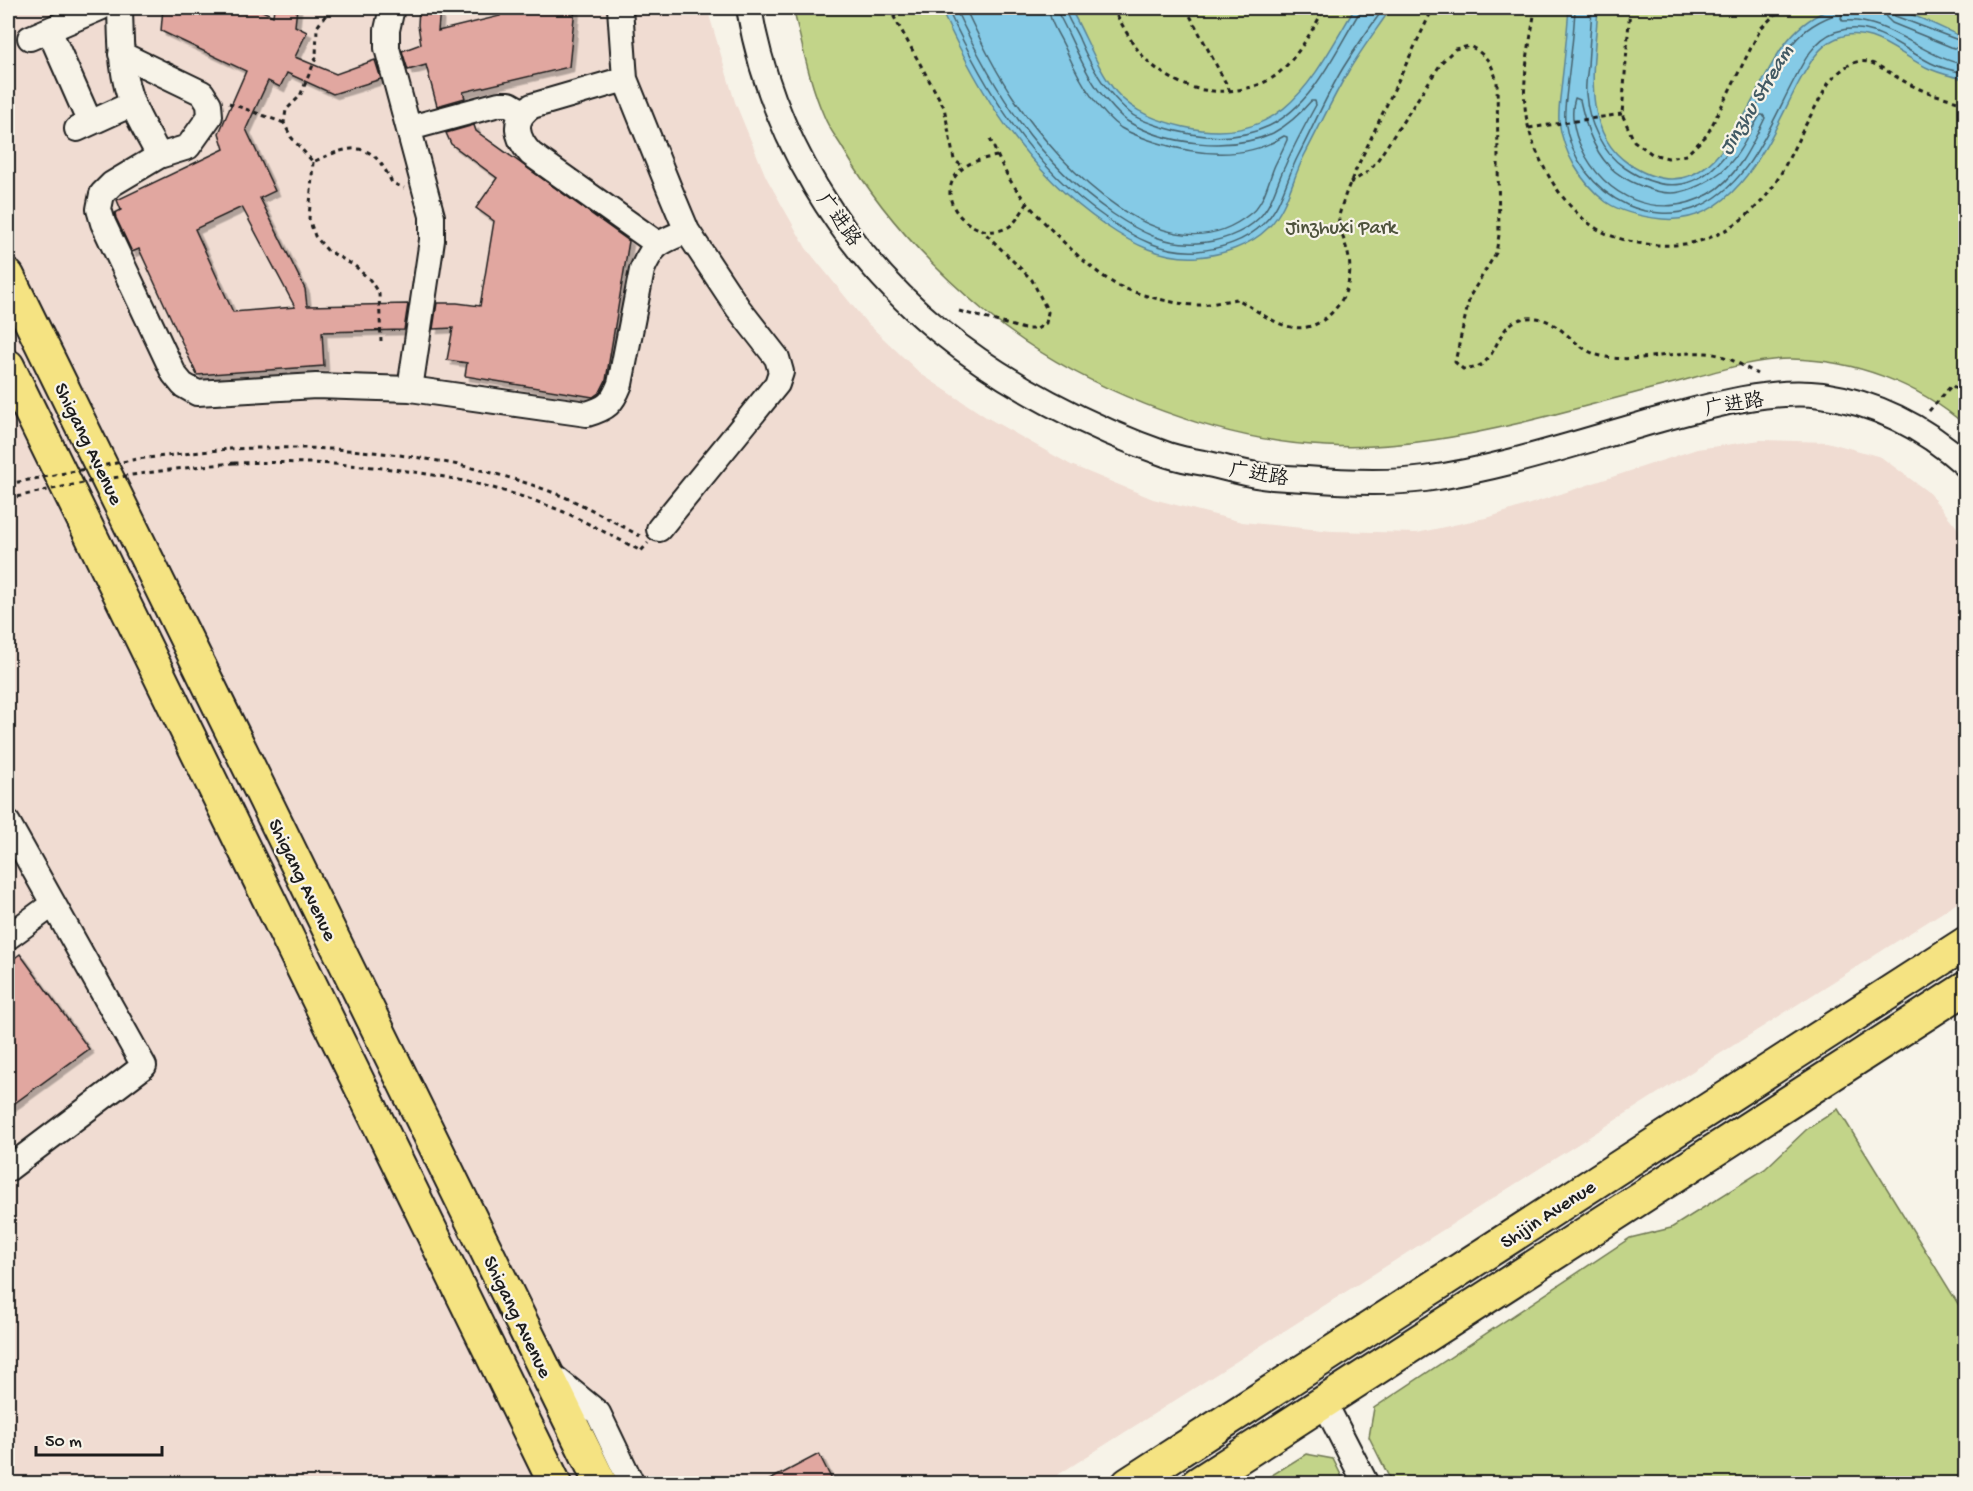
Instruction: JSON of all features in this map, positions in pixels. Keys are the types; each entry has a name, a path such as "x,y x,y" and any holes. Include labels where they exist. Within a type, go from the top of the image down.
{"main road":[{"name":"Shigang Avenue","path":"8,276 601,1484"},
{"name":"Shigang Avenue","path":"8,366 555,1484"},
{"name":"Shijin Avenue","path":"1128,1484 1965,943"},
{"name":"Shijin Avenue","path":"1197,1484 1965,988"}],"street":[{"path":"100,8 39,34 82,126 132,104"},
{"path":"120,8 122,54 132,104 159,156"},
{"path":"392,8 387,30 387,48 432,216 432,240 410,388"},
{"path":"620,8 625,79 687,231 738,308 777,358 781,372 777,384 654,535"},
{"name":"广进路","path":"749,8 771,95 803,166 842,226 889,282 941,332 1006,378 1090,424 1171,456 1262,476 1338,482 1422,479 1503,464 1701,408 1763,396 1820,395 1876,408 1909,423 1942,444 1965,465"},
{"path":"122,54 202,93 209,104 210,116 188,147 159,156 112,184 102,194 99,209 103,223 174,374 183,386 196,393 315,386 410,388 587,414 604,409 614,398 620,384 642,270 649,254 658,244 687,231"},
{"path":"625,79 532,106 523,111 518,120 519,134 523,146 531,154 658,244"},
{"path":"410,128 499,104 509,105 523,111"},
{"path":"8,823 144,1066 8,1169"},
{"path":"8,937 53,904"},
{"path":"545,1370 598,1413 632,1484"},
{"path":"1324,1402 1366,1484"}],"path":[{"path":"330,8 317,27 316,58 300,96 286,110 284,123 291,137 313,162 309,219 315,236 327,250 355,266 370,280 379,294 381,341"},
{"path":"889,8 944,107 954,160 964,167"},
{"path":"894,17 900,8"},
{"path":"1112,8 1141,54 1154,66 1178,82 1203,90 1230,91 1258,85 1280,73 1298,52 1325,8"},
{"path":"1186,8 1230,91"},
{"path":"990,139 1009,179 1027,204 1085,261 1121,287 1176,303 1200,305 1237,299 1275,322 1291,328 1308,327 1320,322 1334,309 1342,299 1349,282 1352,266 1340,229 1339,214 1350,183 1433,8"},
{"path":"1535,8 1524,108 1536,152 1548,176 1564,199 1581,216 1604,233 1626,241 1679,244 1704,240 1732,226 1758,205 1776,182 1828,84 1839,72 1851,64 1863,61 1878,65 1913,86 1958,101 1965,101"},
{"path":"1630,8 1622,114 1634,141 1652,154 1668,158 1686,155 1707,135 1761,28 1782,8"},
{"path":"1949,8 1965,15"},
{"path":"1350,183 1366,173 1377,161 1442,62 1455,49 1470,46 1483,54 1493,68 1497,82 1499,235 1496,253 1470,296 1455,362 1463,369 1473,369 1486,362 1505,328 1520,319 1537,318 1554,324 1584,349 1599,356 1618,358 1707,353 1726,357 1757,374"},
{"path":"202,93 284,123"},
{"path":"1528,128 1622,114"},
{"path":"313,162 337,151 358,147 375,156 392,183 404,188 424,186"},
{"path":"959,311 1023,329 1037,329 1046,323 1048,312 1032,280 981,229 957,215 950,202 950,191 954,180 964,167 998,156"},
{"path":"981,229 994,230 1009,227 1027,204"},
{"path":"1929,411 1952,385 1965,397"},
{"path":"8,484 137,459 278,447 331,448 387,453 482,470 562,496 654,535"},
{"path":"8,499 94,480 234,463 283,462 392,468 440,476 525,498 565,513 641,551"}],"shaded area":[{"path":"8,8 707,8 735,102 766,177 806,248 865,321 921,374 986,417 1071,465 1153,499 1242,522 1331,531 1417,533 1490,517 1697,449 1761,440 1827,442 1881,457 1928,492 1965,537 1965,898 1045,1483 8,1483"}],"green space":[{"name":"Jinzhuxi Park","path":"793,8 1965,8 1965,425 1927,397 1884,377 1838,364 1791,359 1761,361 1732,367 1494,429 1433,440 1380,446 1340,447 1283,442 1191,421 1101,385 1059,363 1019,338 943,275 888,215 856,170 828,124 810,76"},
{"path":"1838,1109 1965,1315 1965,1483 1392,1483 1369,1437 1374,1408 1630,1238 1671,1228 1765,1169 1807,1129"},
{"path":"1306,1454 1333,1459 1345,1483 1259,1483"}],"water":[{"path":"940,8 1070,8 1103,72 1123,99 1139,111 1165,122 1218,131 1247,128 1271,117 1291,102 1309,82 1355,8 1391,8 1342,82 1304,156 1285,203 1275,220 1261,234 1244,245 1206,256 1184,257 1160,253 1127,239 1076,203 1051,180 1028,155 989,100"},
{"name":"Jinzhu Stream","path":"1569,8 1598,8 1593,71 1596,113 1603,133 1613,150 1629,164 1659,178 1685,177 1707,165 1726,145 1784,45 1808,21 1830,10 1889,8 1917,17 1965,38 1965,79 1930,69 1873,38 1848,35 1835,39 1813,58 1762,152 1748,174 1731,194 1711,208 1688,217 1662,219 1648,217 1619,209 1606,202 1581,176 1569,155 1561,133 1559,111"}],"building":[{"path":"163,8 256,8 273,16 274,8 297,8 295,26 307,32 295,57 336,74 375,60 381,79 333,94 287,73 280,87 268,81 246,129 275,191 260,198 305,289 307,306 408,304 404,330 322,332 324,366 197,375 139,249 132,252 116,218 115,213 121,210 117,200 224,149 219,133 246,71 161,31","holes":["242,207 295,307 233,312 195,229"]},
{"path":"419,8 440,8 438,31 500,16 501,8 575,8 569,67 463,92 465,98 437,106 426,65 408,70 402,51 421,44 418,25"},
{"path":"474,125 476,131 629,241 606,380 600,392 593,397 465,376 467,363 447,360 453,328 433,329 437,303 480,306 494,221 476,208 497,178 451,144 446,133"},
{"path":"20,954 89,1049 8,1108 8,963"},
{"path":"819,1454 834,1484 762,1484"}]}
